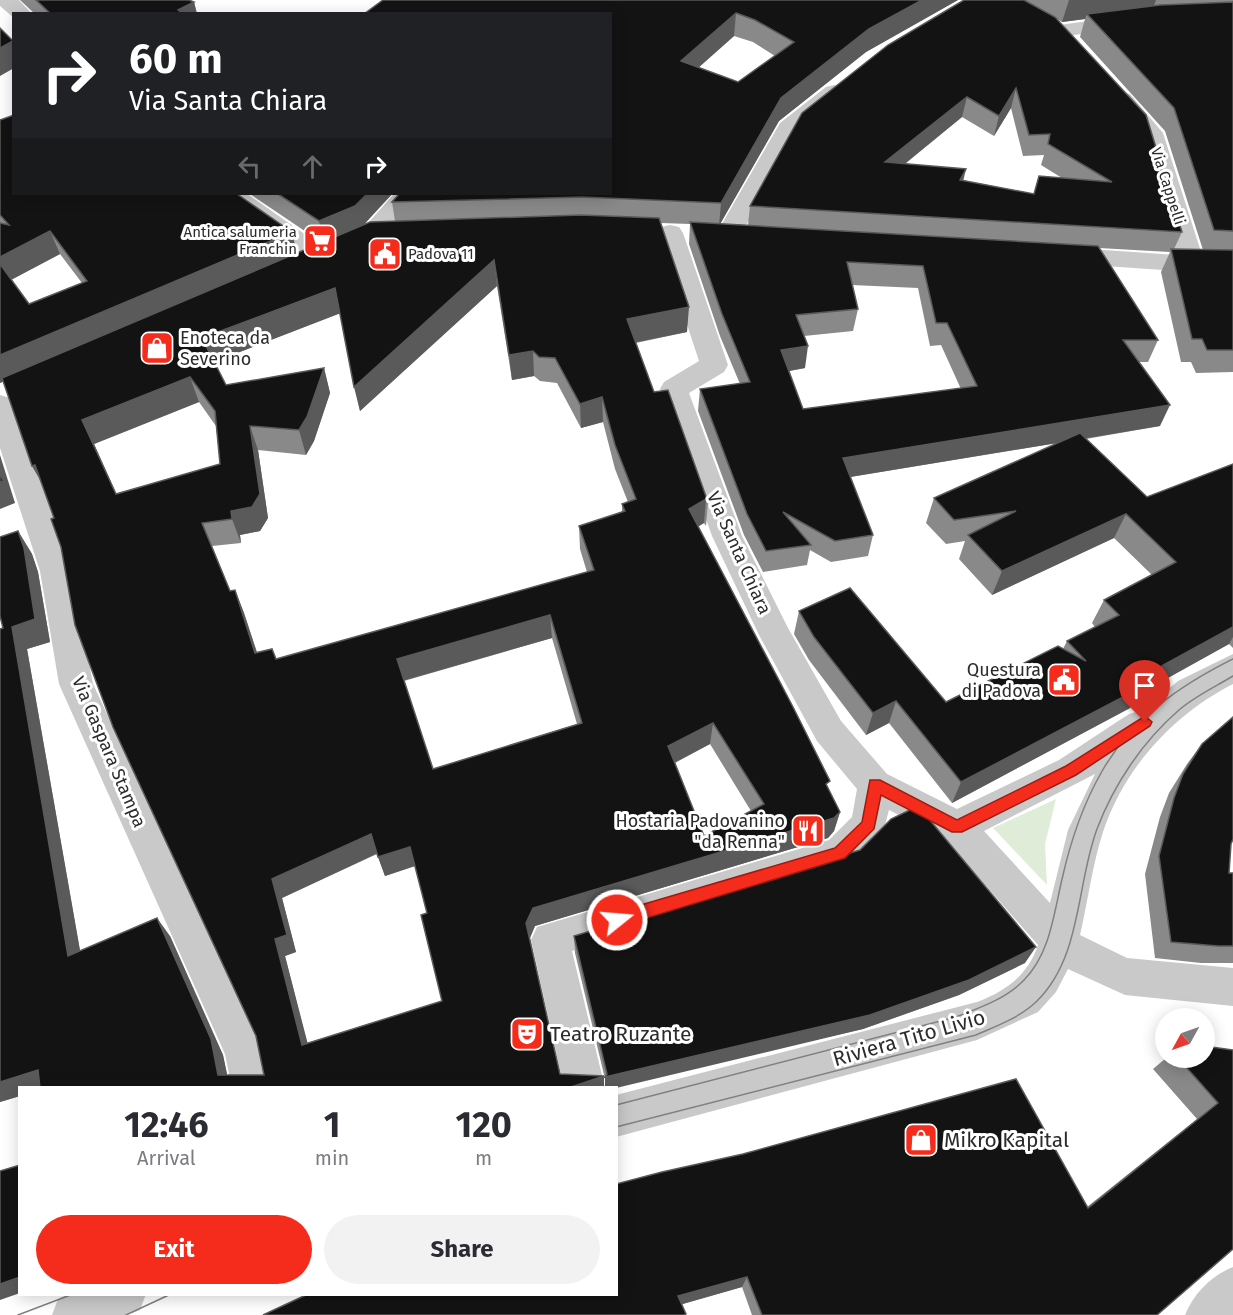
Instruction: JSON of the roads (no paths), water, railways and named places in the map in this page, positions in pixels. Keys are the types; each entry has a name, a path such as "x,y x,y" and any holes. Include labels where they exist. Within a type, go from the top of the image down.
{"street":[{"path":"6,0 20,12"},
{"path":"1081,54 1049,25 1141,20"},
{"name":"Via Santa Chiara","path":"849,80 788,128 699,234 714,364 674,389 728,536 775,635 829,731 875,785 957,827"},
{"name":"Via Cappelli","path":"1110,85 1151,134 1192,264"},
{"path":"233,195 309,262 370,237 405,236"},
{"path":"370,237 406,195"},
{"path":"1040,254 1192,264 1233,263"},
{"name":"Via Gaspara Stampa","path":"7,396 56,572 76,684 245,1052 253,1086"},
{"path":"1223,673 1071,771 957,827 1067,949 1125,976 1233,987"},
{"name":"Riviera Tito Livio","path":"618,1115 977,1021 1002,1011 1030,993 1047,969 1058,941 1085,831 1104,788 1137,742 1178,700"},
{"path":"585,1086 550,940 840,853 869,825 875,785"},
{"path":"1207,1315 1233,1288"},
{"path":"74,1315 119,1296"}],"tram line":[{"path":"618,1104 956,1017 1009,993 1033,969 1046,944 1078,823 1101,773 1113,754 1127,736 1158,706 1213,669 1233,659"},
{"path":"618,1126 976,1035 1029,1008 1051,984 1062,964 1076,920 1090,851 1097,829 1121,780 1142,749 1166,722 1192,700 1233,676"},
{"path":"18,1315 68,1296"},
{"path":"126,1315 167,1296"}],"place":[{"name":"Antica salumeria Franchin","path":"320,241"},
{"name":"Padova 11","path":"385,254"},
{"name":"Enoteca da Severino","path":"157,348"},
{"name":"Questura di Padova","path":"1064,680"},
{"name":"Hostaria Padovanino \"da Renna\"","path":"808,831"},
{"name":"Teatro Ruzante","path":"527,1034"},
{"name":"Mikro Kapital","path":"921,1140"}]}
